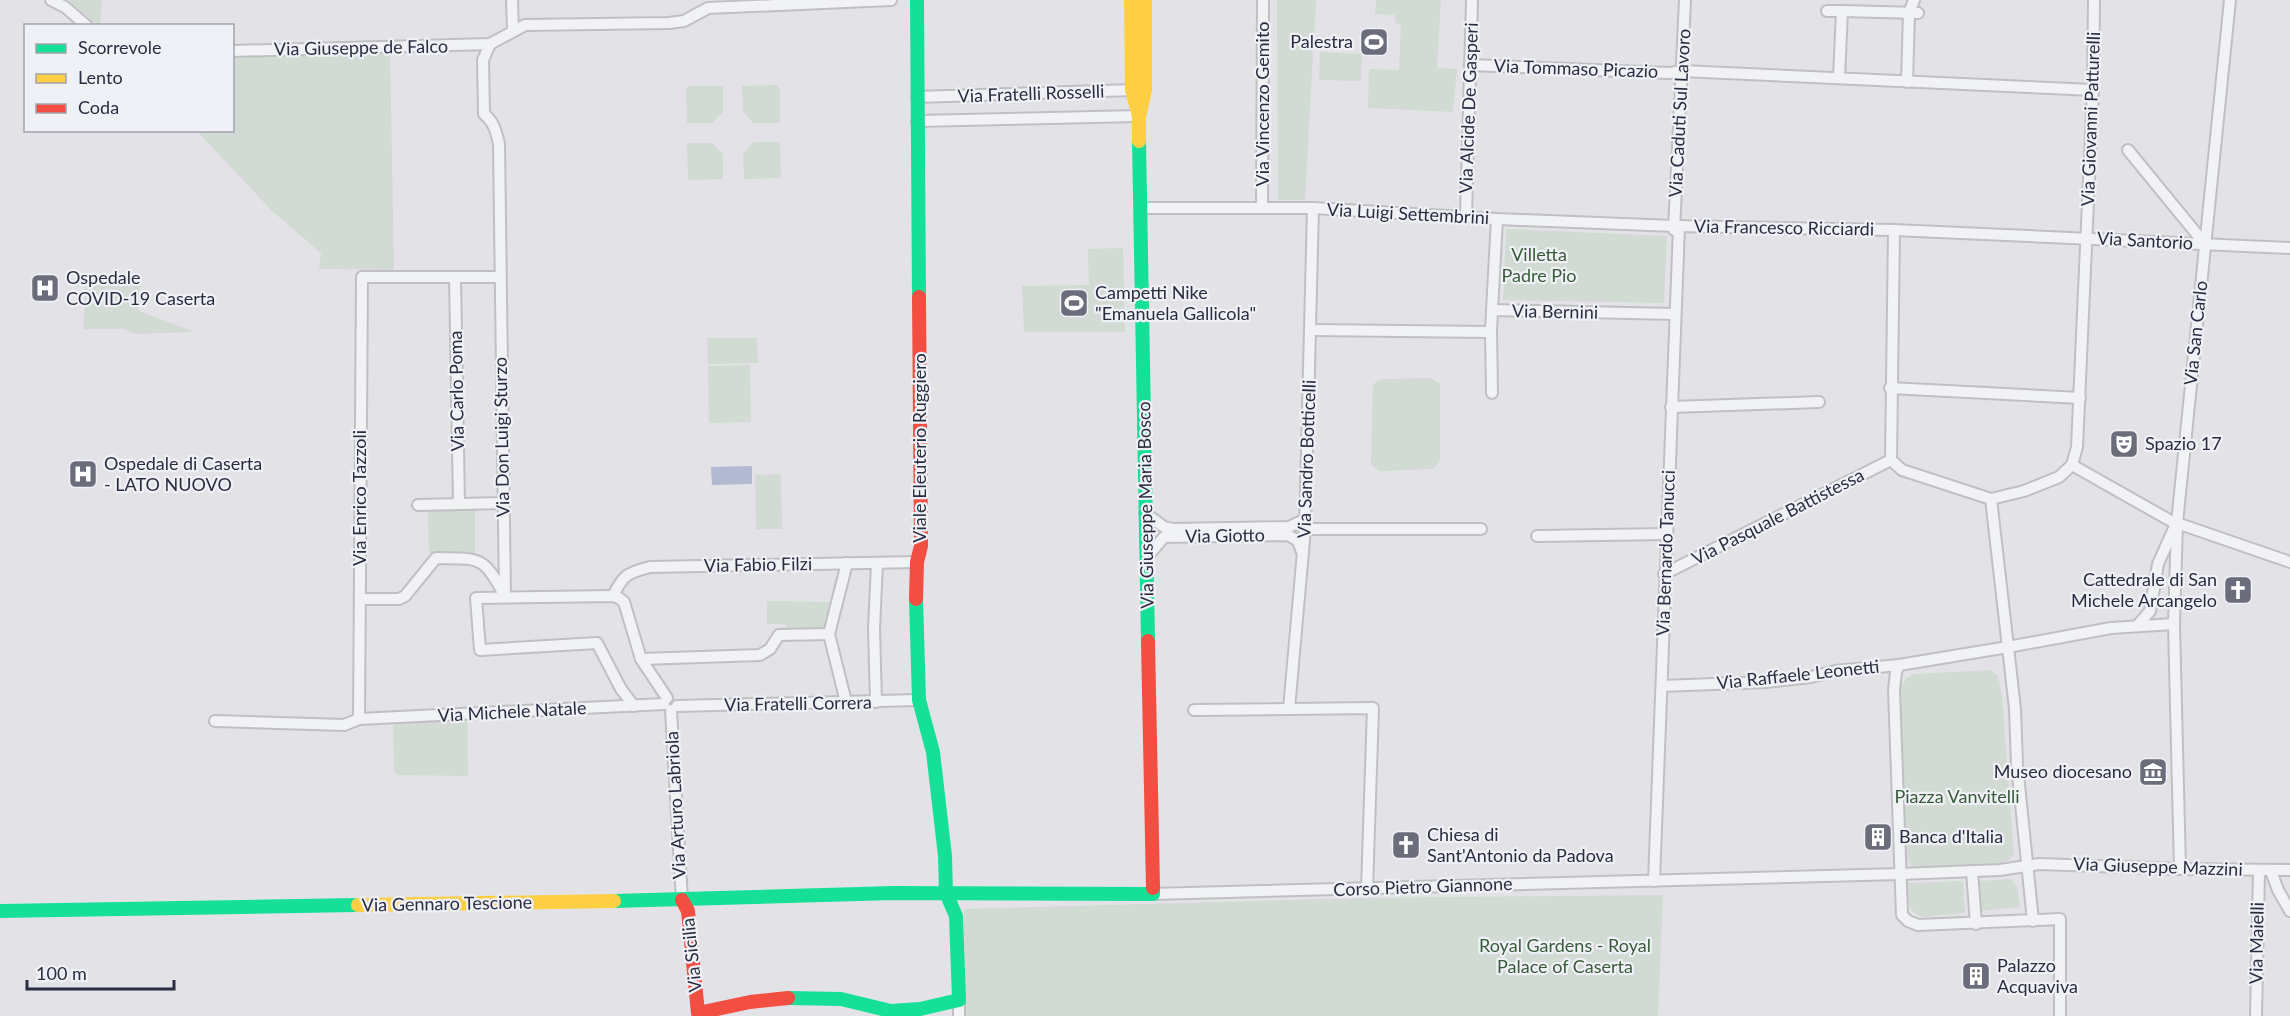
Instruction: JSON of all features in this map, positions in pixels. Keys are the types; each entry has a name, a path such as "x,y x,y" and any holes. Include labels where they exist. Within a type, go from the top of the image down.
{"street":[{"path":"51,0 64,7 85,24"},
{"path":"512,0 513,31"},
{"path":"490,45 525,25 684,21 708,8 891,0"},
{"name":"Viale Eleuterio Ruggiero","path":"917,0 921,546 917,562 916,629 919,700 933,752 945,856 946,893"},
{"name":"Via Giuseppe Maria Bosco","path":"1131,0 1139,90"},
{"name":"Via Giuseppe Maria Bosco","path":"1145,0 1138,116 1154,894"},
{"name":"Via Vincenzo Gemito","path":"1262,208 1263,0"},
{"name":"Via Alcide De Gasperi","path":"1466,217 1472,0"},
{"name":"Via Caduti Sul Lavoro","path":"1677,226 1685,0"},
{"path":"1907,82 1914,0"},
{"name":"Via Giovanni Patturelli","path":"2072,465 2077,447 2080,398 2093,90 2094,0"},
{"name":"Via San Carlo","path":"2180,869 2174,624 2177,524 2230,0"},
{"path":"1827,11 1914,13"},
{"path":"1839,78 1842,11"},
{"name":"Via Giuseppe de Falco","path":"234,51 490,45"},
{"name":"Via Don Luigi Sturzo","path":"490,45 483,60 484,114 491,120 499,144 505,597"},
{"name":"Via Tommaso Picazio","path":"1470,65 1670,73 1682,71 2093,90"},
{"name":"Via Fratelli Rosselli","path":"917,97 1139,90"},
{"name":"Via Fratelli Rosselli","path":"917,121 1138,116"},
{"path":"2128,150 2205,244"},
{"name":"Via Luigi Settembrini","path":"1141,208 1316,208 1497,219 1677,226"},
{"name":"Via Sandro Botticelli","path":"1289,709 1306,524 1314,330 1316,208"},
{"path":"1492,310 1497,219"},
{"name":"Via Francesco Ricciardi","path":"1677,226 1894,230 2086,238"},
{"name":"Via Bernardo Tanucci","path":"1654,880 1677,226"},
{"path":"1894,230 1890,388 1891,460 1902,470 1991,499 2024,491 2059,477 2072,465 2177,524 2290,562"},
{"name":"Via Santorio","path":"2086,238 2290,248"},
{"name":"Via Enrico Tazzoli","path":"359,719 362,277 455,277"},
{"path":"455,277 499,277"},
{"name":"Via Carlo Poma","path":"455,277 459,504"},
{"name":"Via Bernini","path":"1314,330 1491,332 1492,310 1673,314"},
{"path":"1491,332 1492,393"},
{"path":"1890,388 2080,398"},
{"path":"1671,407 1819,402"},
{"name":"Via Pasquale Battistessa","path":"1665,574 1891,460"},
{"path":"1991,499 2008,647 2033,921"},
{"path":"418,505 504,504"},
{"name":"Via Giotto","path":"1145,512 1164,527 1173,529 1289,527 1306,524 1481,529"},
{"path":"2142,625 2150,611 2158,564 2177,524"},
{"path":"1537,536 1667,534"},
{"name":"Via Giotto","path":"1146,559 1164,537 1288,535 1298,541 1303,555"},
{"path":"360,599 399,599 405,596 436,558 475,559 492,571 505,597"},
{"name":"Via Fabio Filzi","path":"613,596 621,580 629,572 650,567 917,562"},
{"path":"846,702 829,634 847,563"},
{"path":"876,702 874,629 877,563"},
{"path":"634,706 621,689 597,643 480,650 476,598 613,596 619,598 624,602 641,659 670,704"},
{"name":"Via Raffaele Leonetti","path":"1662,686 1766,682 1811,677 1836,670 1899,665 2111,628 2174,624"},
{"path":"641,659 760,655 770,649 779,635 829,634"},
{"path":"1899,665 1894,690 1902,915 1908,921 1918,925 2060,919 2060,1016"},
{"name":"Via Fratelli Correra","path":"670,704 919,700"},
{"name":"Via Michele Natale","path":"215,721 344,725 359,719 670,704"},
{"name":"Via Arturo Labriola","path":"670,704 682,900"},
{"path":"1194,710 1373,708 1367,889"},
{"name":"Via Giuseppe Mazzini","path":"1972,871 2026,862 2180,869 2290,870"},
{"path":"1972,871 1976,924"},
{"name":"Corso Pietro Giannone","path":"894,893 1154,894 1972,871"},
{"name":"Via Maielli","path":"2256,1016 2259,871"},
{"path":"2271,871 2278,890 2290,911"},
{"name":"Via Gennaro Tescione","path":"0,911 682,900 894,893"},
{"path":"946,893 956,916 959,1016"},
{"name":"Via Sicilia","path":"682,900 688,911 693,1014"},
{"path":"693,1014 730,1005 788,998 841,999 881,1010 914,1010 959,1000"}],"green space":[{"path":"68,0 102,0 100,24 97,24"},
{"path":"1277,0 1316,0 1305,200 1278,200"},
{"path":"1376,0 1441,0 1437,68 1457,69 1453,112 1368,108 1369,69 1399,70 1401,24 1395,23 1395,15 1375,14"},
{"path":"390,47 394,270 319,269 321,253 272,211 198,132 234,132 234,54"},
{"path":"1320,52 1362,54 1361,81 1319,80"},
{"path":"777,85 780,89 780,123 753,123 743,112 742,86"},
{"path":"689,86 723,86 723,112 712,123 687,123 686,90"},
{"path":"754,142 780,142 781,178 744,179 743,154"},
{"path":"687,143 712,143 723,154 723,179 688,180"},
{"name":"Villetta Padre Pio","path":"1506,229 1667,236 1664,303 1503,300"},
{"name":"Campetti Nike \"Emanuela Gallicola\"","path":"1123,248 1125,332 1024,332 1022,286 1089,285 1088,249"},
{"path":"86,274 140,278 139,311 195,332 135,334 124,329 83,329"},
{"path":"707,338 757,338 758,363 708,364"},
{"path":"750,365 751,422 709,423 708,366"},
{"path":"1431,378 1440,384 1440,461 1433,469 1379,471 1371,464 1373,384 1383,379"},
{"path":"781,474 782,529 756,529 755,475"},
{"path":"475,510 475,553 429,553 428,511"},
{"path":"767,601 837,602 829,634 786,635 786,624 767,624"},
{"name":"Piazza Vanvitelli","path":"1990,670 1998,676 2002,696 2014,855 2008,861 1998,863 1912,867 1906,859 1901,687 1907,678 1914,674"},
{"path":"467,720 468,776 398,775 394,771 393,723"},
{"path":"2011,879 2017,887 2020,907 1981,911 1979,881"},
{"path":"1963,881 1965,913 1923,917 1910,908 1906,883"},
{"name":"Royal Gardens - Royal Palace of Caserta","path":"1663,895 1658,1016 964,1016 964,909 1362,898"}],"water":[{"path":"752,466 752,484 712,485 711,467"}],"traffic: fast":[{"path":"917,0 919,297"},
{"path":"1139,141 1148,641"},
{"path":"788,998 841,999 891,1011 920,1009 959,1000 956,916 946,893 945,856 933,752 919,700 916,599"},
{"path":"614,901 894,893 1153,894 1153,888"},
{"path":"0,911 358,905"}],"traffic: slow":[{"path":"1131,0 1132,90 1139,116 1139,141"},
{"path":"1140,113 1145,90 1145,0"},
{"path":"358,905 614,901"}],"traffic: jam":[{"path":"916,599 917,562 921,546 919,297"},
{"path":"1148,641 1153,888"},
{"path":"682,900 688,911 698,1013 750,1002 788,998"}],"place":[{"name":"Palestra","path":"1374,42"},
{"name":"Ospedale COVID-19 Caserta","path":"45,288"},
{"name":"Campetti Nike \"Emanuela Gallicola\"","path":"1074,303"},
{"name":"Spazio 17","path":"2124,444"},
{"name":"Ospedale di Caserta - LATO NUOVO","path":"83,474"},
{"name":"Cattedrale di San Michele Arcangelo","path":"2238,590"},
{"name":"Museo diocesano","path":"2153,772"},
{"name":"Banca d'Italia","path":"1878,837"},
{"name":"Chiesa di Sant'Antonio da Padova","path":"1406,845"},
{"name":"Palazzo Acquaviva","path":"1976,976"}]}
